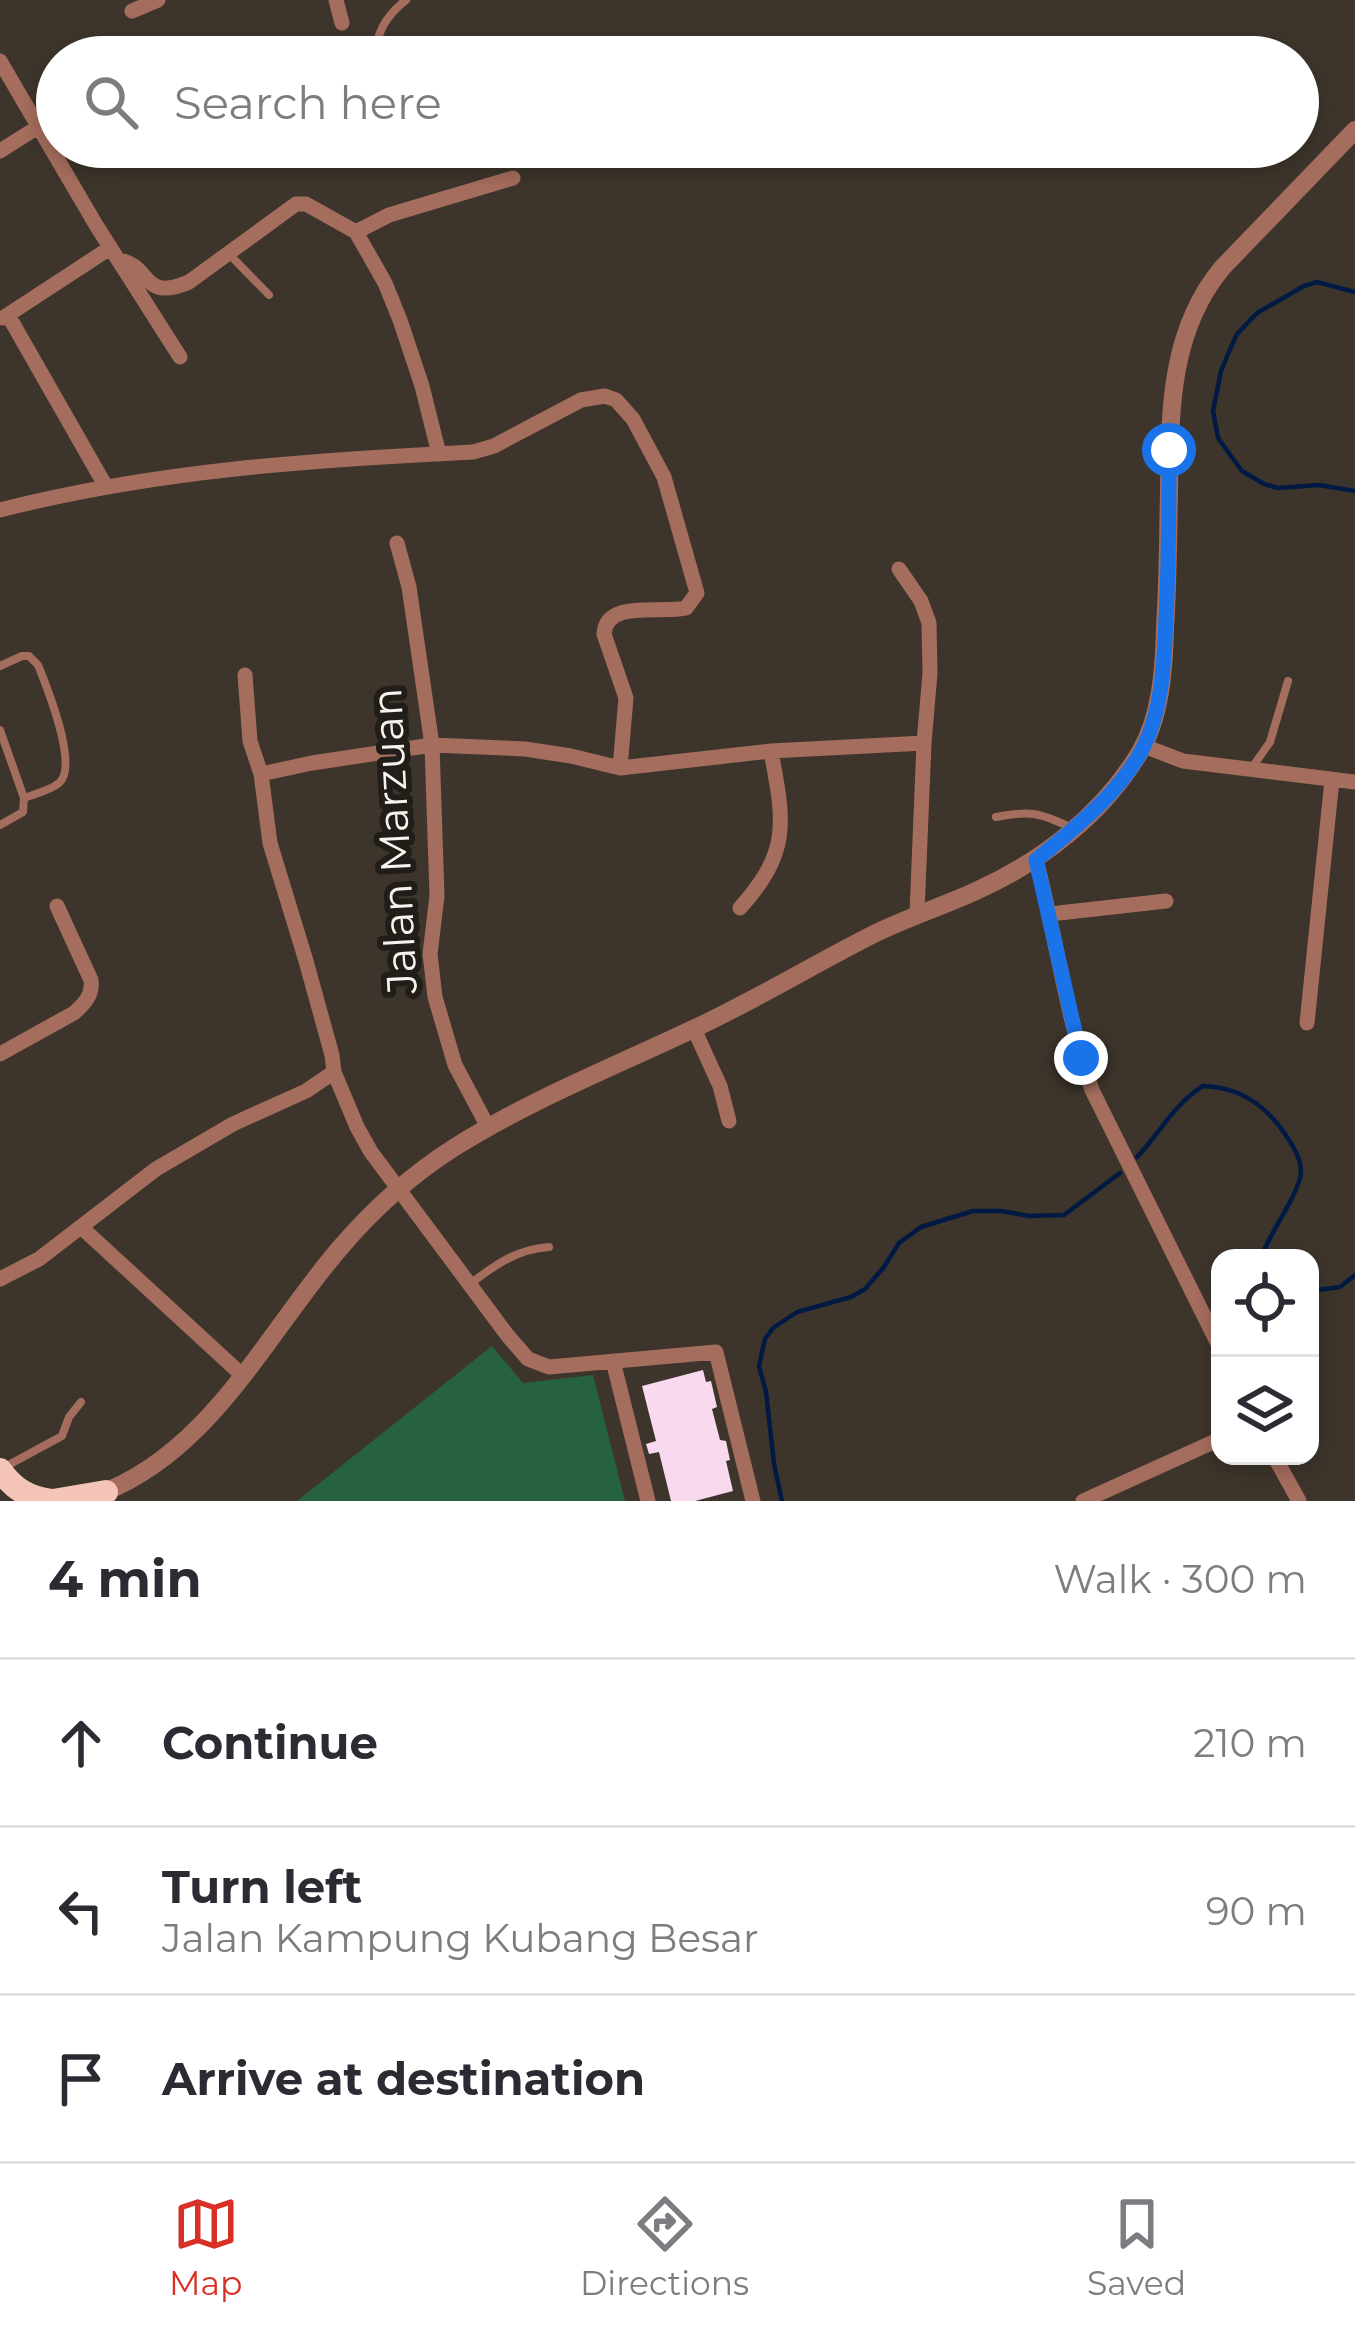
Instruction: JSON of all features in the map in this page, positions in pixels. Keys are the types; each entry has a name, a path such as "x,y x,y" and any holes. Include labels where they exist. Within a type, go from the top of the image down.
{"highway":[{"path":"0,1470 28,1496 52,1501 92,1498"}],"street":[{"path":"132,11 158,0"},
{"path":"336,0 342,23"},
{"path":"0,61 36,124"},
{"path":"0,151 36,128"},
{"path":"1319,167 1355,130"},
{"path":"63,168 180,357"},
{"path":"92,1498 135,1478 177,1448 216,1408 337,1251 397,1188 488,1126 536,1101 694,1029 917,913 1036,860 1113,789 1144,746 1154,717 1164,652 1170,405 1179,357 1208,286 1318,168"},
{"path":"356,232 389,215 512,178"},
{"path":"114,254 131,262 148,282 172,289 296,204 356,232 400,320 439,454"},
{"path":"105,485 4,317 114,254"},
{"path":"0,510 105,485 214,470 473,452 494,446 581,400 605,396 616,400 633,419 664,478 697,593 686,608 620,612 604,625 626,698 620,768"},
{"name":"Jalan Marzuan","path":"397,543 409,587 432,745 437,896 430,954 435,997 454,1065 488,1126"},
{"path":"899,568 921,601 928,623 930,673 917,913"},
{"path":"245,675 250,741 270,842 334,1072 357,1127 469,1285 534,1363 549,1367 716,1352 753,1501"},
{"path":"260,774 432,745 525,748 620,768 924,742"},
{"path":"1144,746 1183,761 1355,782"},
{"path":"740,908 759,887 779,847 780,812 771,752"},
{"path":"1307,1023 1332,780"},
{"path":"1036,860 1092,1090 1211,1330"},
{"path":"1050,914 1166,901"},
{"path":"0,1054 74,1013 92,988 57,906"},
{"path":"694,1029 729,1121"},
{"path":"0,1279 39,1259 156,1169 334,1072"},
{"path":"81,1227 242,1375"},
{"path":"613,1361 648,1501"},
{"path":"1082,1501 1211,1443"},
{"path":"1279,1465 1299,1501"}],"lane":[{"path":"379,36 386,20 406,0"},
{"path":"229,254 269,296"},
{"path":"0,666 22,656 38,664 67,755 68,773 58,784 24,798"},
{"path":"1250,771 1270,742 1288,681"},
{"path":"0,732 24,798 23,812 0,825"},
{"path":"996,817 1024,811 1043,814 1074,829"},
{"path":"469,1285 510,1256 549,1247"},
{"path":"0,1470 62,1436 81,1402"}],"green space":[{"path":"492,1346 523,1383 593,1375 625,1501 297,1501"}],"building":[{"path":"703,1370 706,1382 711,1381 720,1440 726,1441 733,1491 695,1501 671,1501 659,1452 649,1454 646,1444 656,1441 642,1386"}],"waterway":[{"path":"1355,292 1317,282 1257,313 1231,347 1213,411 1218,438 1242,471 1264,484 1355,491"},
{"path":"1137,1157 1203,1086 1241,1094 1262,1108 1292,1145 1301,1172 1265,1249"},
{"path":"782,1501 759,1366 765,1339 773,1328 797,1312 865,1289 899,1243 921,1227 973,1211 1064,1215 1120,1173"},
{"path":"1319,1290 1340,1287 1355,1275"}],"route":[{"path":"1081,1058 1036,860 1113,789 1144,746 1154,717 1168,584 1169,450"}]}
